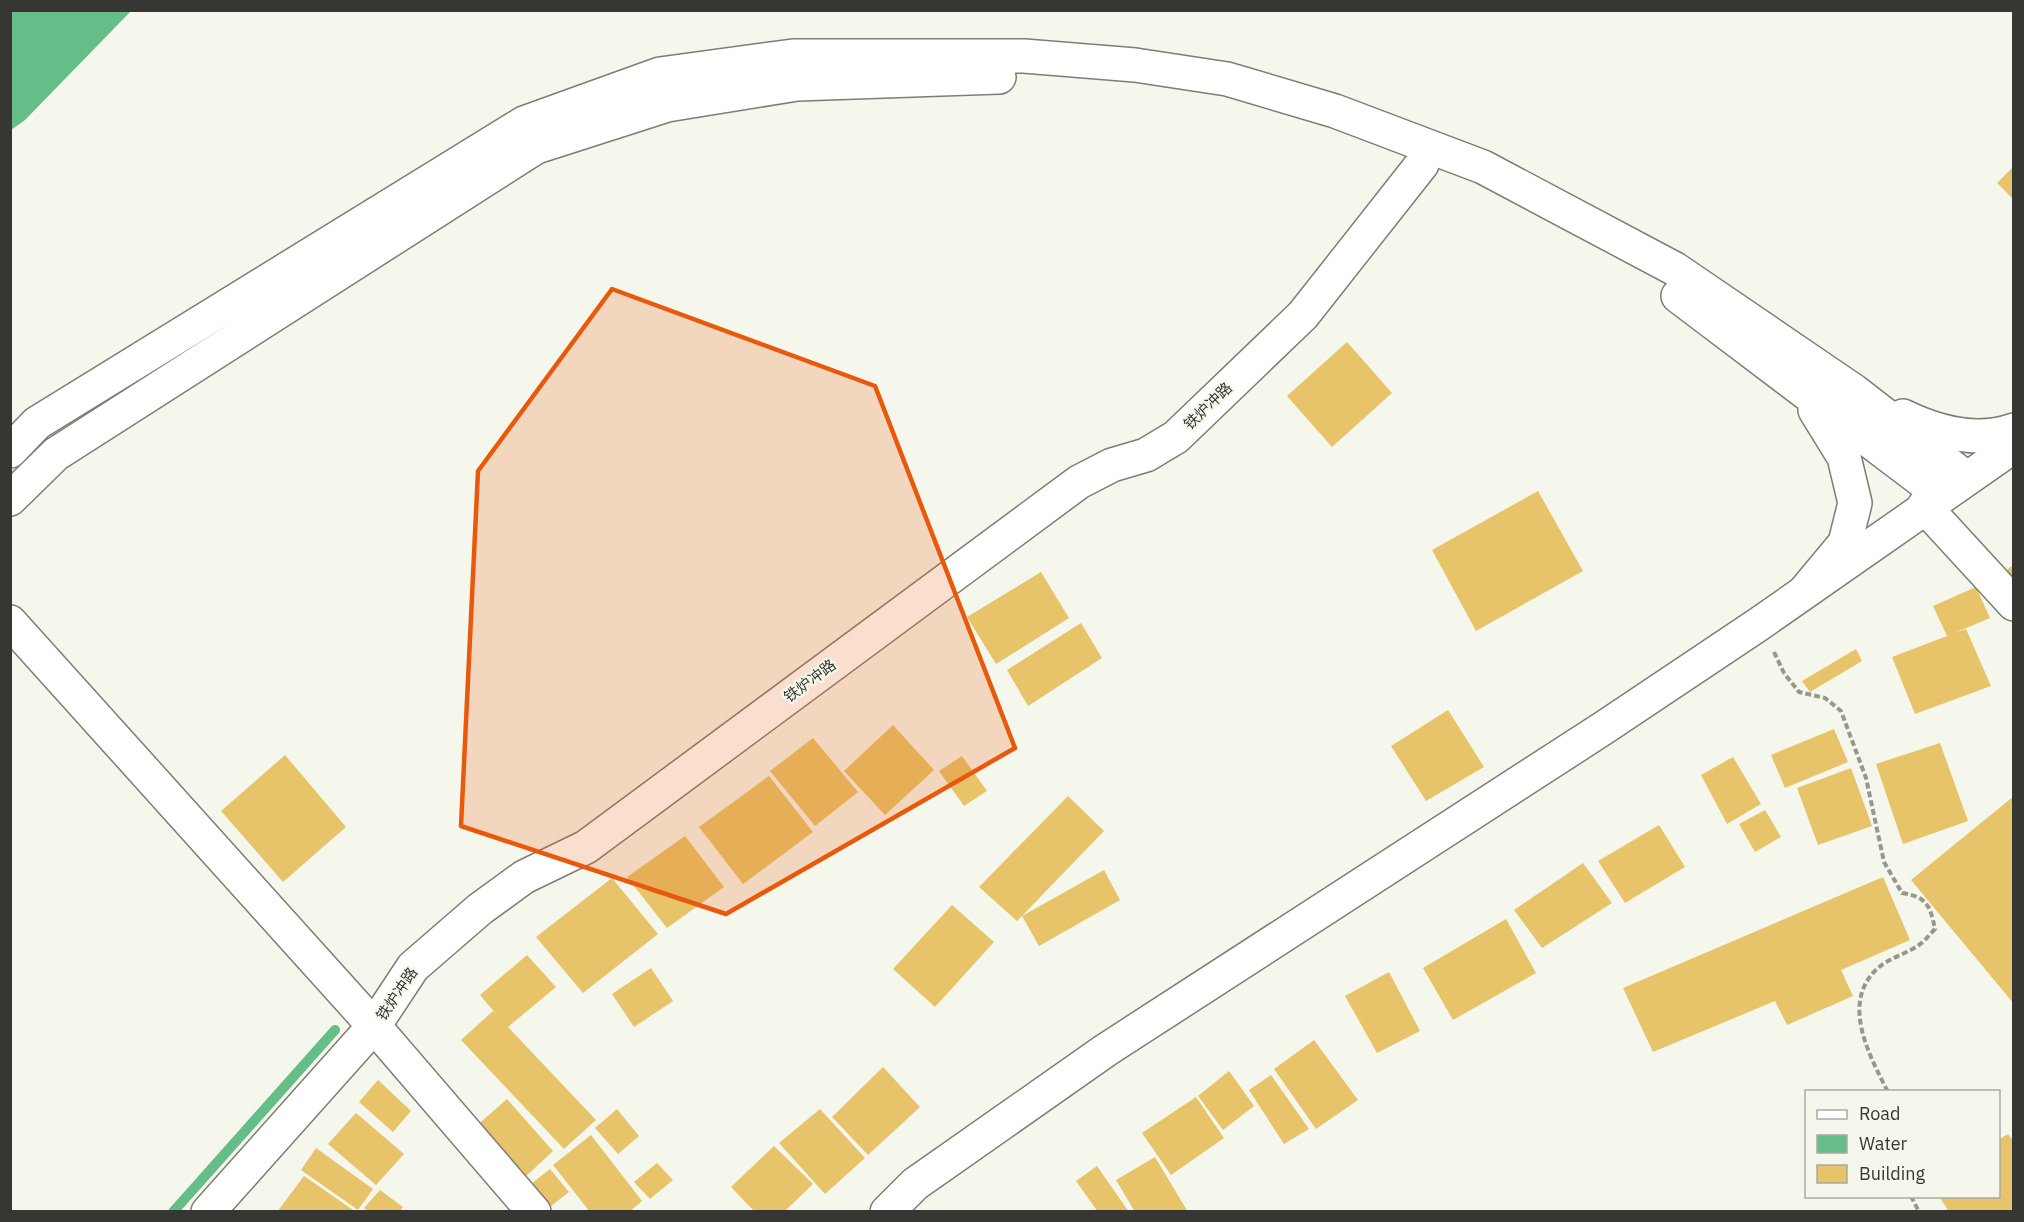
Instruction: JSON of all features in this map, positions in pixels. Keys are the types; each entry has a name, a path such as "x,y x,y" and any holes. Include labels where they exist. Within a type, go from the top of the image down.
{"main road":[{"path":"10,450 37,423 524,123 660,74 793,56 1024,56 1135,65 1227,79 1335,111 1483,167 1675,269 1854,391 1926,427 1968,436 2013,430"},
{"path":"10,499 56,454 536,147 667,105 797,84 1026,76 1130,85 1219,100 1324,127 1461,178 1666,287 1805,393 1944,493"},
{"name":"铁炉冲路","path":"208,1212 374,1026 413,967 480,909 524,877 586,847 1079,482 1112,465 1146,455 1176,437 1303,315 1422,164"},
{"path":"1854,391 1944,493 2013,604"},
{"path":"1804,591 1845,543 1855,503 1844,457 1805,393"},
{"path":"887,1212 915,1184 1106,1050 1605,728 1759,624 2013,446"},
{"path":"10,508 56,454"},
{"path":"10,622 374,1026 534,1212"}],"path":[{"path":"1759,624 1784,673 1799,692 1825,698 1841,711 1866,778 1884,862 1902,893 1918,896 1931,909 1935,928 1920,944 1878,968 1859,994 1860,1017 1867,1053 1887,1090"},
{"path":"1912,1198 1919,1212"}],"highlighted area":[{"path":"612,289 875,386 1015,748 726,914 461,826 478,471"}],"water":[{"path":"11,10 131,11 25,120 11,130"}],"building":[{"path":"2014,166 2014,200 1997,183"},
{"path":"1347,342 1392,393 1332,447 1287,396"},
{"path":"1538,491 1583,571 1476,631 1432,550"},
{"path":"2014,564 2014,590 2000,576"},
{"path":"1041,572 1069,618 996,664 967,617"},
{"path":"1976,587 1990,618 1954,633 1966,629 1991,686 1915,714 1892,657 1947,636 1933,606"},
{"path":"1081,623 1102,658 1028,706 1007,670"},
{"path":"1856,649 1862,661 1810,692 1802,681"},
{"path":"1448,710 1484,767 1426,801 1391,746"},
{"path":"893,725 934,770 885,815 844,771"},
{"path":"1834,729 1848,762 1785,788 1771,755"},
{"path":"813,738 858,792 815,826 770,771"},
{"path":"1940,743 1968,821 1903,844 1876,764"},
{"path":"285,755 346,827 283,882 221,811"},
{"path":"962,756 987,791 964,806 939,771"},
{"path":"1733,757 1761,804 1727,824 1701,775"},
{"path":"1851,768 1872,826 1818,845 1797,788"},
{"path":"769,776 813,832 743,884 699,827"},
{"path":"1068,796 1104,831 1017,921 979,887"},
{"path":"2014,796 2014,1004 1911,880"},
{"path":"1765,810 1781,837 1755,852 1739,824"},
{"path":"1659,825 1685,867 1625,903 1598,861"},
{"path":"685,836 724,887 667,928 627,877"},
{"path":"1583,863 1612,903 1542,948 1514,910"},
{"path":"1104,870 1120,900 1039,946 1022,916"},
{"path":"1883,877 1910,940 1841,970 1853,996 1787,1025 1775,1001 1653,1052 1623,988"},
{"path":"612,878 658,934 583,993 536,937"},
{"path":"952,905 994,942 935,1007 893,969"},
{"path":"1506,919 1536,973 1453,1020 1423,968"},
{"path":"527,955 556,987 508,1027 596,1120 564,1149 461,1040 493,1011 497,1015 480,995"},
{"path":"651,968 673,1001 634,1027 612,994"},
{"path":"1389,972 1420,1031 1377,1053 1345,996"},
{"path":"1314,1040 1358,1100 1316,1129 1274,1069"},
{"path":"883,1067 920,1107 868,1155 832,1117"},
{"path":"1229,1071 1254,1106 1223,1130 1198,1096"},
{"path":"1271,1075 1309,1129 1284,1144 1249,1090"},
{"path":"378,1080 411,1111 393,1132 359,1102"},
{"path":"1196,1097 1224,1138 1171,1175 1142,1133"},
{"path":"507,1099 553,1151 521,1181 474,1128"},
{"path":"617,1109 639,1136 618,1154 595,1128"},
{"path":"820,1109 865,1158 825,1194 779,1143"},
{"path":"356,1113 404,1154 376,1185 328,1144"},
{"path":"2008,1134 2014,1142 2014,1212 1949,1212 1940,1198 2000,1198 2000,1139"},
{"path":"591,1135 642,1201 629,1212 590,1212 553,1165"},
{"path":"774,1146 813,1184 784,1212 755,1212 731,1187"},
{"path":"316,1148 373,1189 358,1210 301,1170"},
{"path":"1155,1157 1188,1212 1135,1212 1116,1180"},
{"path":"657,1163 673,1180 650,1199 634,1182"},
{"path":"1097,1166 1129,1212 1098,1212 1076,1181"},
{"path":"550,1169 569,1192 546,1210 527,1187"},
{"path":"304,1176 356,1212 277,1212"},
{"path":"380,1190 403,1207 399,1212 369,1212 364,1208"}],"waterway":[{"path":"173,1212 335,1030"}]}
